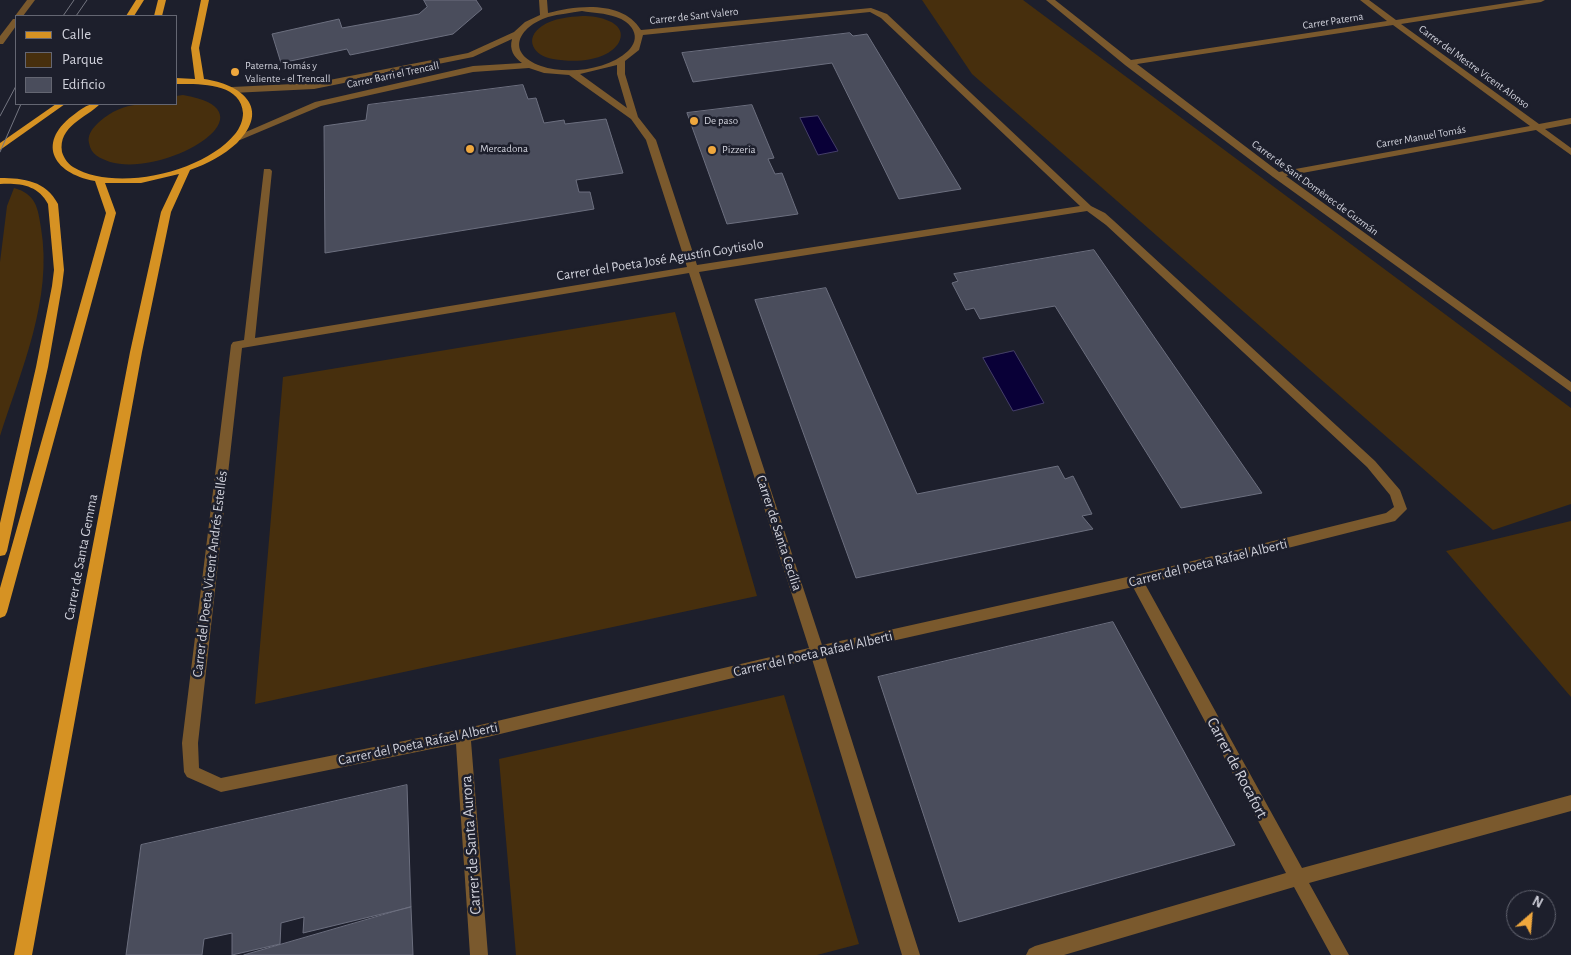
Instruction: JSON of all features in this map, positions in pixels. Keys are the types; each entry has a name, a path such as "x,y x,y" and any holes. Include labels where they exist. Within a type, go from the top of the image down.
{"main road":[{"path":"131,15 140,0"},
{"path":"158,15 162,0"},
{"path":"200,81 195,48 205,0"},
{"path":"94,105 77,115 62,131 56,148 61,162 76,174 99,180 127,181 157,177 186,169 215,155 237,138 246,124 248,111 243,99 232,90 200,81 178,81"},
{"path":"0,148 60,105"},
{"name":"Carrer de Santa Gemma","path":"23,955 136,352 166,212 186,169"},
{"path":"0,180 23,181 39,186 50,194 53,204 59,270 42,367 0,552"},
{"path":"0,612 111,213 99,180"}],"street":[{"path":"20,15 31,0"},
{"path":"544,0 544,16 582,9 602,11 620,15 633,23 639,33 637,46 621,61 594,70 572,73"},
{"name":"Carrer de Sant Domènec de Guzmán","path":"1050,0 1128,63 1276,175 1571,388"},
{"name":"Carrer del Mestre Vicent Alonso","path":"1364,0 1571,152"},
{"name":"Carrer Paterna","path":"1128,63 1541,0"},
{"name":"Carrer de Sant Valero","path":"639,33 871,10 884,16 1088,208"},
{"name":"Carrer Barri el Trencall","path":"232,90 314,86 470,55 517,34 528,24 544,16"},
{"path":"0,42 15,21"},
{"path":"517,34 514,46 519,57 531,66"},
{"path":"621,61 622,74 634,117"},
{"name":"Carrer Barri el Trencall","path":"237,138 318,104 473,69 531,66 550,71 572,73"},
{"path":"572,73 634,117"},
{"name":"Carrer de Santa Cecília","path":"634,117 651,140 694,269 817,652 911,955"},
{"name":"Carrer Manuel Tomás","path":"1276,175 1571,121"},
{"name":"Carrer del Poeta Vicent Andrés Estellés","path":"221,785 192,772 190,744 267,171"},
{"name":"Carrer del Poeta José Agustín Goytisolo","path":"243,344 694,269 1088,208"},
{"name":"Carrer del Poeta Rafael Alberti","path":"221,785 463,736 817,652 1136,581 1390,517 1400,509 1396,493 1371,464 1110,223 1101,215 1088,208"},
{"name":"Carrer de Rocafort","path":"1136,581 1296,878 1340,955"},
{"name":"Carrer de Santa Aurora","path":"463,736 479,955"},
{"path":"1035,955 1296,878 1571,802"}],"green space":[{"path":"922,0 1023,0 1571,408 1571,504 1493,530 972,74"},
{"path":"582,16 606,20 619,28 621,38 612,51 593,59 566,61 546,57 536,51 532,41 533,36 542,26 567,17"},
{"path":"183,95 210,103 220,114 217,127 203,140 183,152 159,161 133,164 110,162 99,157 90,147 89,138 93,129 100,121 113,112 136,105 178,105 178,96"},
{"path":"14,188 31,198 39,214 44,255 43,281 33,334 0,436 0,262 7,206"},
{"path":"675,312 757,596 255,704 283,377"},
{"path":"1571,521 1571,697 1446,551"},
{"path":"784,695 859,944 817,955 516,955 499,759"}],"shaded area":[{"path":"818,116 838,151 818,155 800,118"},
{"path":"1014,351 1044,403 1013,411 983,358"}],"building":[{"path":"424,0 476,0 482,9 453,34 350,55 347,49 281,63 272,34 339,19 342,28 419,14 427,7"},
{"path":"850,33 853,36 867,34 961,189 899,199 832,63 693,82 682,53"},
{"name":"Mercadona","path":"523,85 528,99 536,98 544,123 564,120 565,124 606,119 623,173 576,180 579,192 590,192 594,209 325,253 324,126 366,120 368,105"},
{"path":"752,105 774,158 768,159 775,174 782,173 798,214 727,224 687,113"},
{"path":"1094,250 1262,493 1181,508 1055,306 980,319 974,308 966,310 952,283 958,281 954,274"},
{"path":"826,288 917,494 1058,466 1065,479 1073,476 1092,514 1082,516 1093,529 856,578 755,300"},
{"path":"1113,622 1235,845 959,922 878,677"},
{"path":"407,785 411,907 303,933 304,917 281,923 280,944 232,955 232,933 204,939 202,955 126,955 141,845"},
{"path":"411,907 413,955 244,955"}],"tram line":[{"path":"64,15 74,0"},
{"path":"77,15 87,0"},
{"path":"0,116 15,88"},
{"path":"0,152 21,105"}],"place":[{"name":"Paterna, Tomás y Valiente - el Trencall","path":"235,72"},
{"name":"De paso","path":"694,121"},
{"name":"Mercadona","path":"470,149"},
{"name":"Pizzeria","path":"712,150"}]}
